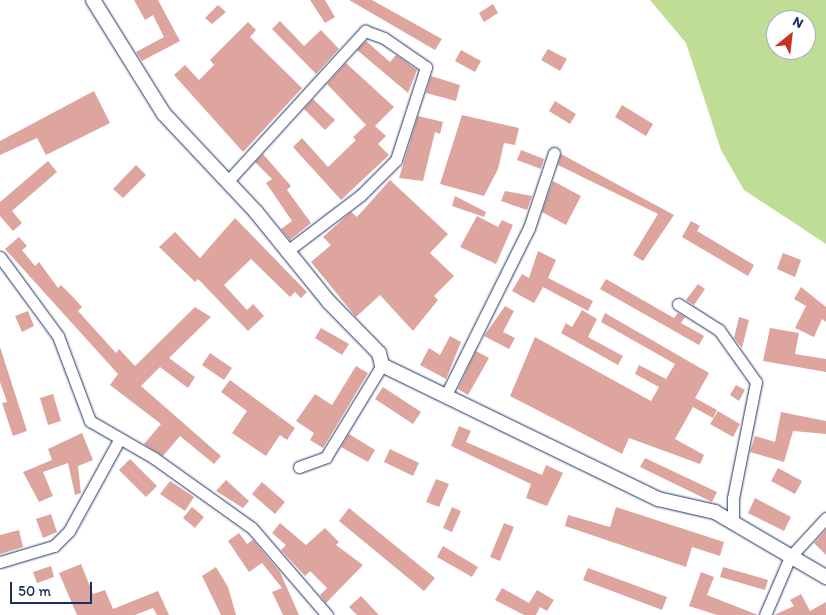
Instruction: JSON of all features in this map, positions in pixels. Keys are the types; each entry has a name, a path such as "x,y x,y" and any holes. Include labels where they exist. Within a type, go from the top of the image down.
{"street":[{"path":"93,0 164,114 227,182 286,252 379,353 382,365 326,457 299,467"},
{"path":"227,182 364,31 384,38 426,67 396,160 361,194 286,252"},
{"path":"446,395 529,228 554,153"},
{"path":"0,257 58,336 90,421 119,440 154,458 252,528 327,615"},
{"path":"678,304 719,330 756,382 733,498 733,522"},
{"path":"382,365 658,499 715,512 826,577"},
{"path":"0,562 54,546 64,536 119,440"},
{"path":"765,615 790,557 826,518"}],"green space":[{"path":"650,0 826,0 826,244 744,190 721,150 686,43"}],"building":[{"path":"134,0 158,0 180,41 142,61 136,52 164,37 153,15 145,20"},
{"path":"310,0 325,0 335,17 325,23"},
{"path":"349,0 372,0 442,39 435,50"},
{"path":"493,4 498,13 484,22 479,13"},
{"path":"218,5 226,12 212,24 205,18"},
{"path":"280,21 304,46 321,30 339,49 316,74 272,29"},
{"path":"248,22 256,30 250,37 302,88 243,152 174,75 185,65 199,80 214,65 210,60"},
{"path":"366,41 390,62 396,55 417,70 408,93 357,50"},
{"path":"548,49 567,59 560,71 541,60"},
{"path":"461,50 481,61 475,72 455,61"},
{"path":"346,63 394,107 375,126 386,136 378,144 389,155 341,200 293,147 302,138 328,167 356,140 353,137 366,125 327,84"},
{"path":"431,76 460,85 456,101 426,93"},
{"path":"94,91 110,123 46,155 37,138 0,155 0,141"},
{"path":"313,99 335,120 325,130 304,109"},
{"path":"555,101 576,114 570,124 549,111"},
{"path":"622,105 653,124 646,136 615,117"},
{"path":"462,115 519,128 515,145 504,143 498,169 484,196 440,184"},
{"path":"418,116 443,122 440,134 435,132 423,181 399,178"},
{"path":"521,150 544,159 541,169 517,160"},
{"path":"263,154 291,186 287,190 311,223 290,240 281,229 292,221 266,183 272,179 255,162"},
{"path":"561,154 674,215 643,261 633,255 658,214 558,165"},
{"path":"48,161 57,172 12,211 22,223 13,231 0,216 0,202"},
{"path":"136,165 146,175 123,198 113,189"},
{"path":"390,180 448,234 430,253 454,276 434,296 438,300 413,331 380,295 356,317 311,262 331,245 323,237 351,212 357,217"},
{"path":"553,181 581,196 566,225 542,212"},
{"path":"505,191 532,196 527,210 501,201"},
{"path":"455,196 486,212 484,217 452,206"},
{"path":"477,216 498,227 502,220 513,225 496,264 460,247"},
{"path":"235,218 307,292 301,298 295,292 290,297 251,259 224,285 247,310 253,304 264,316 248,331 198,279 195,282 159,247 175,232 200,258"},
{"path":"691,221 700,226 697,231 754,265 748,276 682,237"},
{"path":"19,237 27,246 22,250 35,266 39,262 58,288 61,285 82,307 78,311 116,353 119,349 135,366 195,307 211,317 169,358 195,377 188,388 160,367 141,386 221,456 214,464 180,436 163,456 144,444 161,424 110,385 118,374 5,249"},
{"path":"538,251 556,260 548,278 593,301 588,311 543,287 534,303 512,291 522,274 529,278"},
{"path":"783,253 801,260 795,277 777,269"},
{"path":"606,279 674,318 678,313 685,317 681,323 704,336 699,345 600,289"},
{"path":"698,284 705,289 694,305 686,300"},
{"path":"801,287 826,307 826,322 822,319 814,337 795,328 806,306 794,299"},
{"path":"505,306 514,311 503,332 515,338 509,349 484,336"},
{"path":"582,310 597,319 588,337 623,356 618,365 561,333 566,323 572,327"},
{"path":"28,311 34,326 22,332 15,316"},
{"path":"605,313 709,373 695,398 717,410 713,418 693,407 675,439 704,455 700,464 629,438 622,454 510,396 535,337 651,401 659,387 635,374 639,365 666,379 675,364 601,322"},
{"path":"739,317 749,320 742,348 734,338"},
{"path":"321,328 349,344 342,355 315,338"},
{"path":"770,328 799,333 795,354 826,359 826,372 763,361"},
{"path":"450,336 461,342 446,379 420,365 429,348 440,355"},
{"path":"0,347 27,431 13,436 2,403 7,402 0,382"},
{"path":"476,351 489,358 468,395 458,389"},
{"path":"210,353 232,368 224,380 202,365"},
{"path":"356,366 368,373 323,448 310,440 314,433 296,421 315,394 332,405"},
{"path":"230,380 295,428 287,440 280,435 266,456 232,433 247,411 221,392"},
{"path":"736,385 745,390 739,401 730,395"},
{"path":"383,387 421,412 413,424 375,399"},
{"path":"53,394 61,421 48,425 40,398"},
{"path":"718,411 740,424 733,437 710,424"},
{"path":"781,412 826,421 826,434 793,431 784,462 750,452 755,436 775,442"},
{"path":"459,426 471,431 466,442 542,475 546,465 563,473 547,506 526,498 531,484 451,446"},
{"path":"82,433 93,460 78,466 81,493 75,495 68,463 43,472 53,496 39,502 23,472 52,460 48,449"},
{"path":"349,434 375,450 368,462 341,447"},
{"path":"390,449 419,463 413,476 384,462"},
{"path":"645,458 717,492 712,502 640,467"},
{"path":"130,459 157,486 146,497 119,470"},
{"path":"778,468 802,481 795,494 771,481"},
{"path":"436,479 449,484 439,507 426,502"},
{"path":"226,480 249,501 243,508 216,491"},
{"path":"170,481 194,497 185,511 160,494"},
{"path":"262,482 285,502 275,514 252,494"},
{"path":"755,498 791,517 784,531 748,513"},
{"path":"192,507 204,517 195,528 183,518"},
{"path":"452,507 461,511 452,532 443,528"},
{"path":"616,507 724,542 720,556 692,547 686,567 565,526 568,515 610,527"},
{"path":"349,508 435,578 424,591 339,521"},
{"path":"51,514 57,532 43,538 36,519"},
{"path":"280,523 306,545 325,528 339,542 336,545 363,565 326,603 320,595 327,588 310,571 305,576 281,550 286,545 272,533"},
{"path":"504,523 514,527 500,561 490,557"},
{"path":"19,530 23,547 0,554 0,535"},
{"path":"826,530 826,555 814,543"},
{"path":"239,533 247,544 253,540 280,572 299,615 283,615 272,592 282,588 262,563 249,572 228,541"},
{"path":"443,546 478,567 472,577 437,557"},
{"path":"81,564 93,594 105,590 113,609 158,591 169,615 157,615 153,608 135,615 77,615 59,573"},
{"path":"51,566 54,577 37,583 33,572"},
{"path":"216,567 228,587 236,615 221,615 202,576"},
{"path":"723,567 768,580 765,590 720,577"},
{"path":"588,568 667,597 662,610 583,580"},
{"path":"701,572 714,577 707,595 758,615 717,615 689,606"},
{"path":"502,588 529,603 537,590 554,600 547,611 540,607 536,615 524,615 495,600"},
{"path":"801,594 810,611 826,602 826,615 774,615 794,606 790,600"},
{"path":"361,596 379,615 357,615 349,607"}]}
